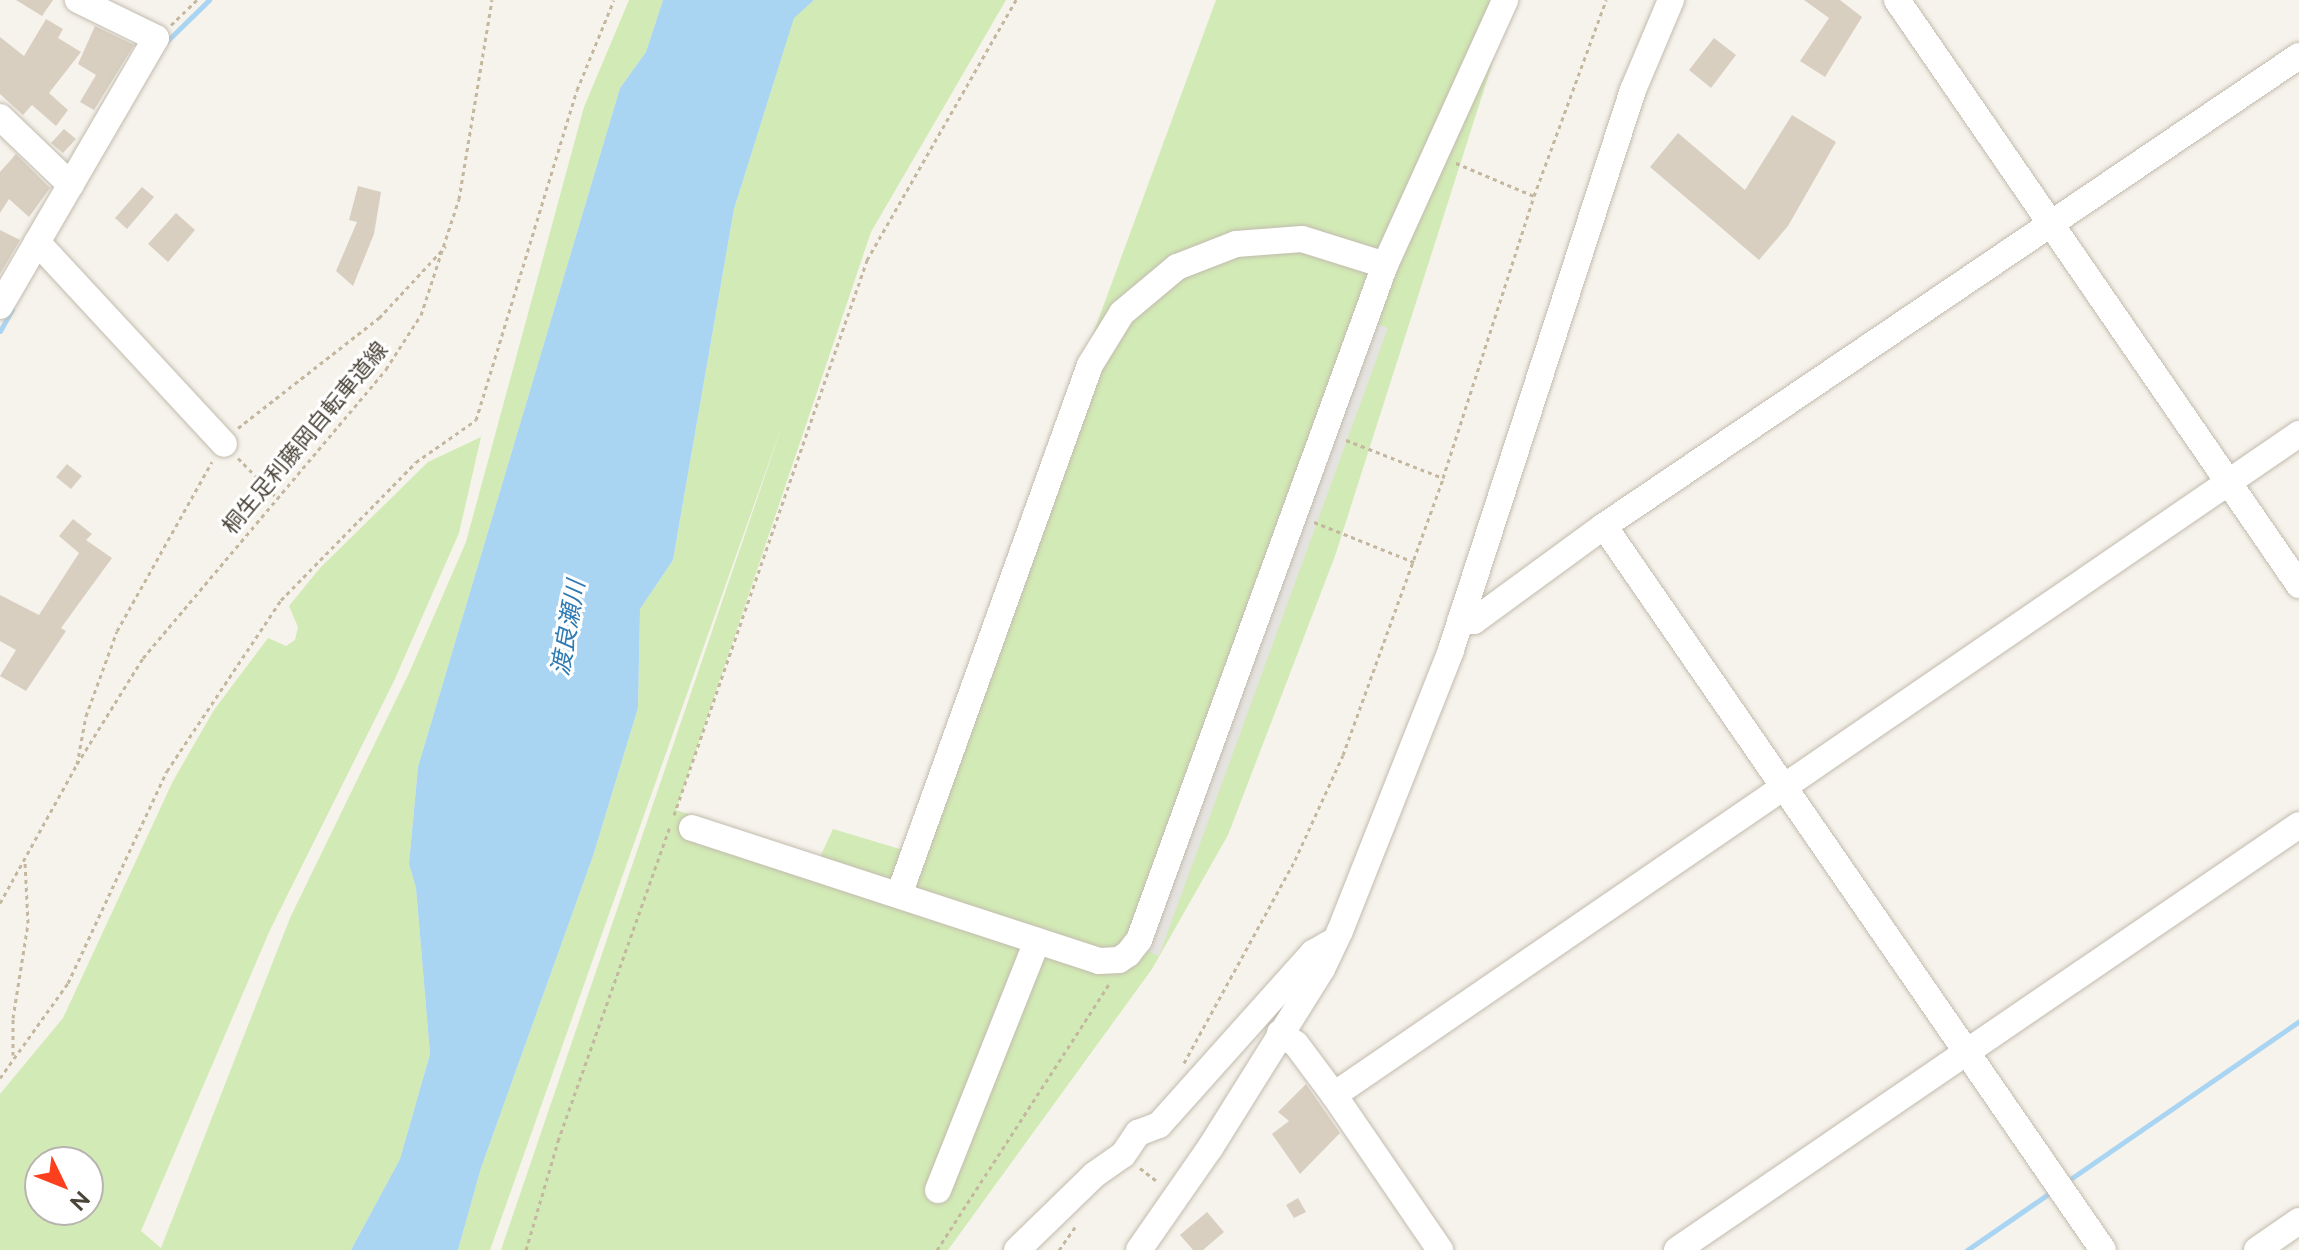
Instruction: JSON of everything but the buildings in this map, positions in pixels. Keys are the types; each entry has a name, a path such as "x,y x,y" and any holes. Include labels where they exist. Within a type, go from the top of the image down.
{"street":[{"path":"0,306 156,38 78,0"},
{"path":"692,828 1099,961 1119,960 1128,954 1139,940 1385,265 1505,0"},
{"path":"1139,1250 1280,1033 1336,939 1460,621 1633,90 1671,0"},
{"path":"1897,0 2299,585"},
{"path":"1460,621 1474,621 1604,526 2299,56"},
{"path":"0,117 71,185"},
{"path":"899,895 1090,365 1122,313 1177,267 1236,244 1302,239 1385,265"},
{"path":"37,242 224,444"},
{"path":"1334,1095 1786,789 2299,434"},
{"path":"1604,526 2103,1250"},
{"path":"1677,1250 1965,1050 2299,825"},
{"path":"1017,1250 1094,1175 1123,1155 1138,1133 1159,1125 1313,953 1336,939"},
{"path":"938,1190 1037,941"},
{"path":"1280,1033 1296,1044 1334,1095 1440,1250"},
{"path":"2257,1250 2299,1221"}],"path":[{"path":"156,38 197,0"},
{"name":"桐生足利藤岡自転車道線","path":"77,764 143,658 407,339 434,287 447,245 477,108 492,0"},
{"path":"0,1078 13,1057 45,1021 68,983 167,771 281,600 416,462 476,420 577,90 614,0"},
{"path":"526,1250 558,1141 867,260 1016,0"},
{"path":"1178,1072 1295,860 1343,755 1414,562 1534,196 1606,0"},
{"path":"1461,166 1534,196"},
{"path":"0,903 77,764 86,716 117,631 224,444 379,318 447,245"},
{"path":"1325,433 1443,478"},
{"path":"224,444 278,498"},
{"path":"1294,516 1414,562"},
{"path":"13,1057 13,1018 28,923 25,861"},
{"path":"937,1250 1128,954"},
{"path":"1123,1155 1176,1196"}],"green space":[{"path":"629,0 663,0 646,52 620,88 418,767 409,864 416,888 430,1054 400,1159 351,1250 0,1250 0,1094 63,1018 173,781 214,710 268,638 286,646 295,640 298,627 289,606 320,568 428,462 481,437 459,533 394,681 270,930 141,1231 161,1248 290,918 410,671 466,542 584,107"},
{"path":"814,0 1006,0 871,232 676,810 820,857 833,829 903,850 1216,0 1496,0 1511,5 1335,556 1228,835 1152,969 948,1250 501,1250 784,420 490,1250 458,1250 481,1168 593,856 638,708 640,609 673,560 734,209 794,17"}],"shaded area":[{"path":"1366,319 1388,328 1159,956 1136,946"}],"water":[{"name":"渡良瀬川","path":"663,0 814,0 794,18 734,209 673,560 640,609 638,708 593,856 481,1168 458,1250 351,1250 400,1159 430,1054 416,888 409,864 418,767 620,88 646,52"}],"waterway":[{"path":"164,44 209,0"},
{"path":"0,331 12,309"},
{"path":"2066,1182 2299,1021"},
{"path":"1967,1250 2051,1192"}]}
